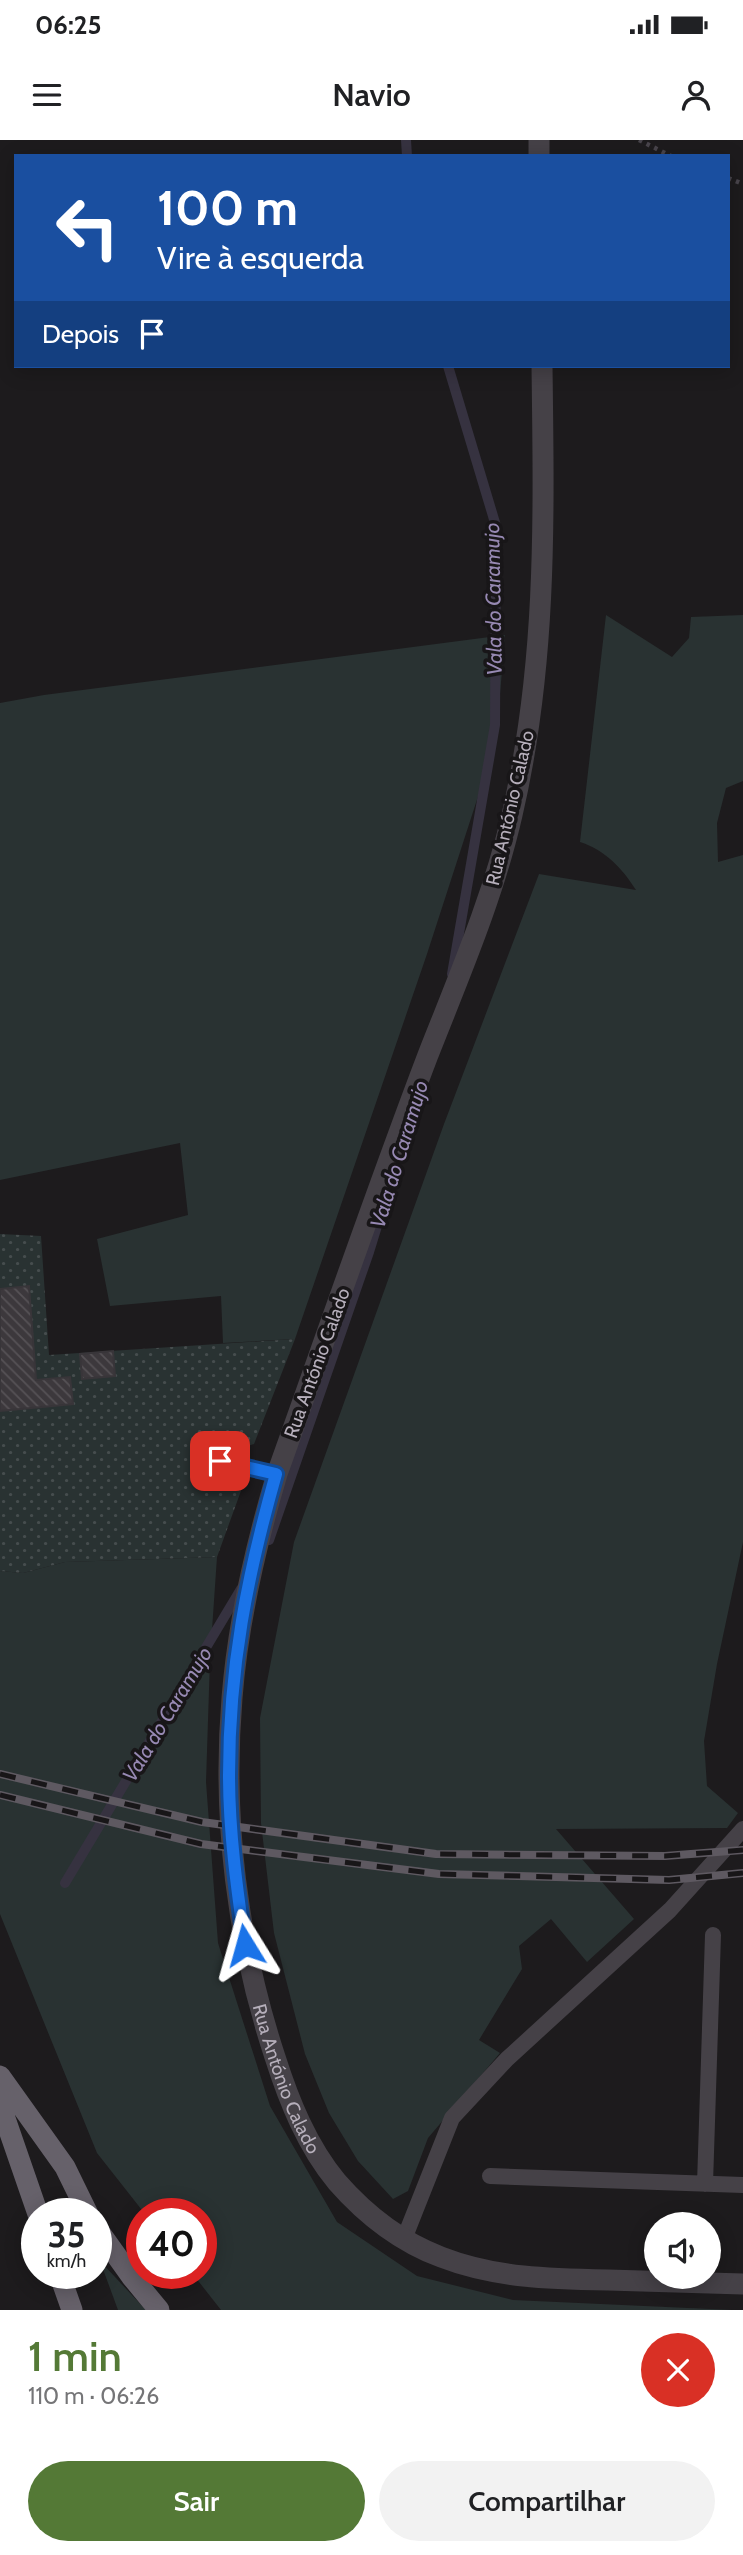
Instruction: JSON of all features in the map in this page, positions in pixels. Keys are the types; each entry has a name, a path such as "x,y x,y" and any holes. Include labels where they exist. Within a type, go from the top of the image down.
{"highway":[{"path":"0,2076 65,2167 80,2198"},
{"path":"0,2104 32,2198"},
{"path":"112,2249 159,2310"},
{"path":"65,2289 72,2310"}],"street":[{"name":"Rua António Calado","path":"542,368 541,631 529,728 512,816 493,884 471,947 428,1055 276,1474 257,1541 247,1585 232,1697 229,1790 234,1865 245,1945 263,2022 289,2098 313,2148 336,2181 359,2205 404,2239 439,2257 479,2270 533,2278 743,2284"}],"lane":[{"path":"220,1461 276,1474"},
{"path":"404,2239 452,2118 507,2059 670,1910 743,1829"},
{"path":"705,2184 713,1935"},
{"path":"490,2176 743,2185"}],"path":[{"path":"639,140 667,154"}],"shaded area":[{"path":"606,615 672,657 689,638 691,617 743,615 743,781 726,788 717,823 718,862 743,855 743,1542 704,1741 707,1786 738,1813 727,1828 556,1829 634,1919 587,1962 551,1919 519,1946 522,1969 479,2040 500,2053 428,2138 408,2191 393,2199 358,2161 329,2113 305,2054 274,1933 261,1823 260,1718 294,1542 444,1124 539,874 636,890 612,861 580,842"},
{"path":"505,635 496,741 427,954 295,1339 223,1343 221,1296 110,1306 97,1239 188,1215 180,1143 0,1180 0,703"},
{"path":"0,1234 41,1236 49,1355 295,1339 254,1444 237,1449 232,1473 242,1488 217,1557 65,1562 23,1573 0,1571"},
{"path":"217,1557 206,1782 218,1943 270,2106 337,2222 417,2276 513,2300 732,2310 221,2310 205,2289 217,2289 217,2198 132,2198 97,2153 0,1914 0,1571 23,1573 65,1562"},
{"path":"112,2274 146,2310 118,2310 110,2289"}],"building":[{"path":"29,1286 36,1380 70,1377 73,1404 0,1411 0,1289"},
{"path":"113,1351 115,1376 82,1379 80,1354"}],"waterway":[{"name":"Vala do Caramujo","path":"406,140 407,154"},
{"name":"Vala do Caramujo","path":"449,368 496,526 495,725 452,974"},
{"name":"Vala do Caramujo","path":"269,1540 385,1200"},
{"name":"Vala do Caramujo","path":"65,1883 241,1589"}],"railway":[{"path":"0,1774 202,1822 436,1854 665,1856 743,1850"},
{"path":"0,1795 201,1844 439,1874 669,1880 743,1873"}],"route":[{"path":"220,1461 276,1474 247,1585 232,1697 230,1799 234,1865 245,1945"}]}
